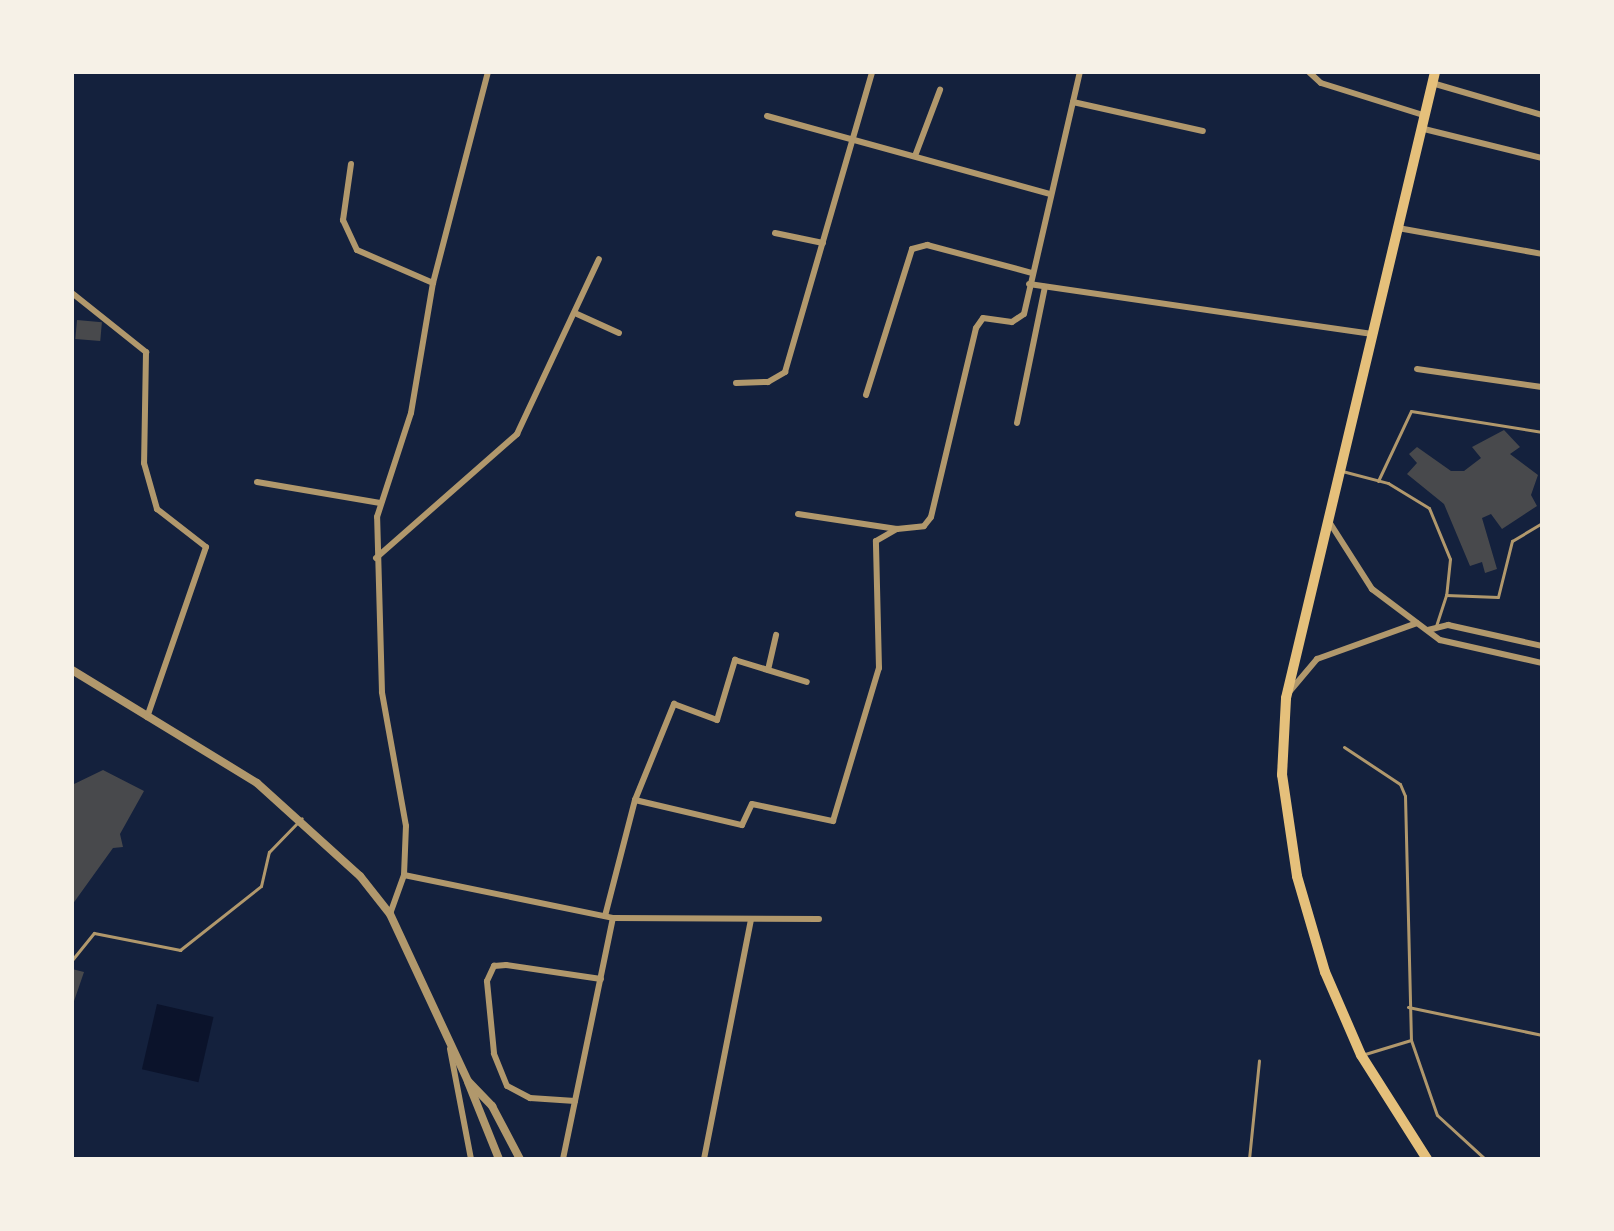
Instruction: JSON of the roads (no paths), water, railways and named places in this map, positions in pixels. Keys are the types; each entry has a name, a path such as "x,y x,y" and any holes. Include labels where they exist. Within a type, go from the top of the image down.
{"main road":[{"path":"1427,1159 1361,1055 1325,972 1297,876 1282,775 1286,698 1433,78"}],"street":[{"path":"390,914 404,875 405,801 382,692 376,558 380,503 411,413 433,283 488,72"},
{"path":"736,383 768,382 785,372 872,72"},
{"path":"798,514 897,529 924,526 931,517 976,328 992,316 1018,320 1080,72"},
{"path":"1309,72 1321,83 1423,115"},
{"path":"1433,78 1542,115"},
{"path":"915,156 940,90"},
{"path":"1073,102 1203,131"},
{"path":"767,116 854,137 1050,194"},
{"path":"1420,128 1542,158"},
{"path":"351,164 343,220 357,250 433,283"},
{"path":"1398,228 1542,254"},
{"path":"775,233 823,243"},
{"path":"866,395 912,249 927,245 1032,273"},
{"path":"376,558 517,434 577,314 599,259"},
{"path":"1029,284 1372,334"},
{"path":"1017,423 1045,287"},
{"path":"72,293 146,352 144,463 157,509 206,547 146,717"},
{"path":"577,314 619,333"},
{"path":"1417,369 1542,387"},
{"path":"257,482 380,503"},
{"path":"1327,517 1372,589 1417,623 1432,629 1542,646"},
{"path":"635,800 742,825 752,804 833,821 879,668 874,548 897,529"},
{"path":"1286,698 1317,659 1417,623"},
{"path":"1432,629 1445,643 1542,663"},
{"path":"768,670 776,635"},
{"path":"605,916 635,800 674,704 717,720 735,660 807,682"},
{"path":"72,670 257,783 302,818 390,914 446,1026 499,1159"},
{"path":"404,875 613,918 819,919"},
{"path":"563,1159 613,918"},
{"path":"704,1159 751,920"},
{"path":"575,1101 530,1098 507,1086 494,1053 487,981 494,966 506,965 601,979"},
{"path":"446,1026 471,1159"},
{"path":"468,1081 492,1106 520,1159"}],"lane":[{"path":"1378,481 1411,411 1542,432"},
{"path":"1338,470 1378,481 1419,498 1438,521 1450,559 1446,595 1432,629"},
{"path":"1446,595 1498,597 1512,541 1542,523"},
{"path":"1344,747 1400,784 1405,796 1411,1040 1437,1115 1485,1159"},
{"path":"72,960 94,933 180,950 261,886 269,852 302,818"},
{"path":"1408,1007 1542,1035"},
{"path":"1361,1055 1411,1040"},
{"path":"1249,1159 1259,1061"}],"water":[{"path":"157,1004 214,1017 198,1082 142,1069"}]}
